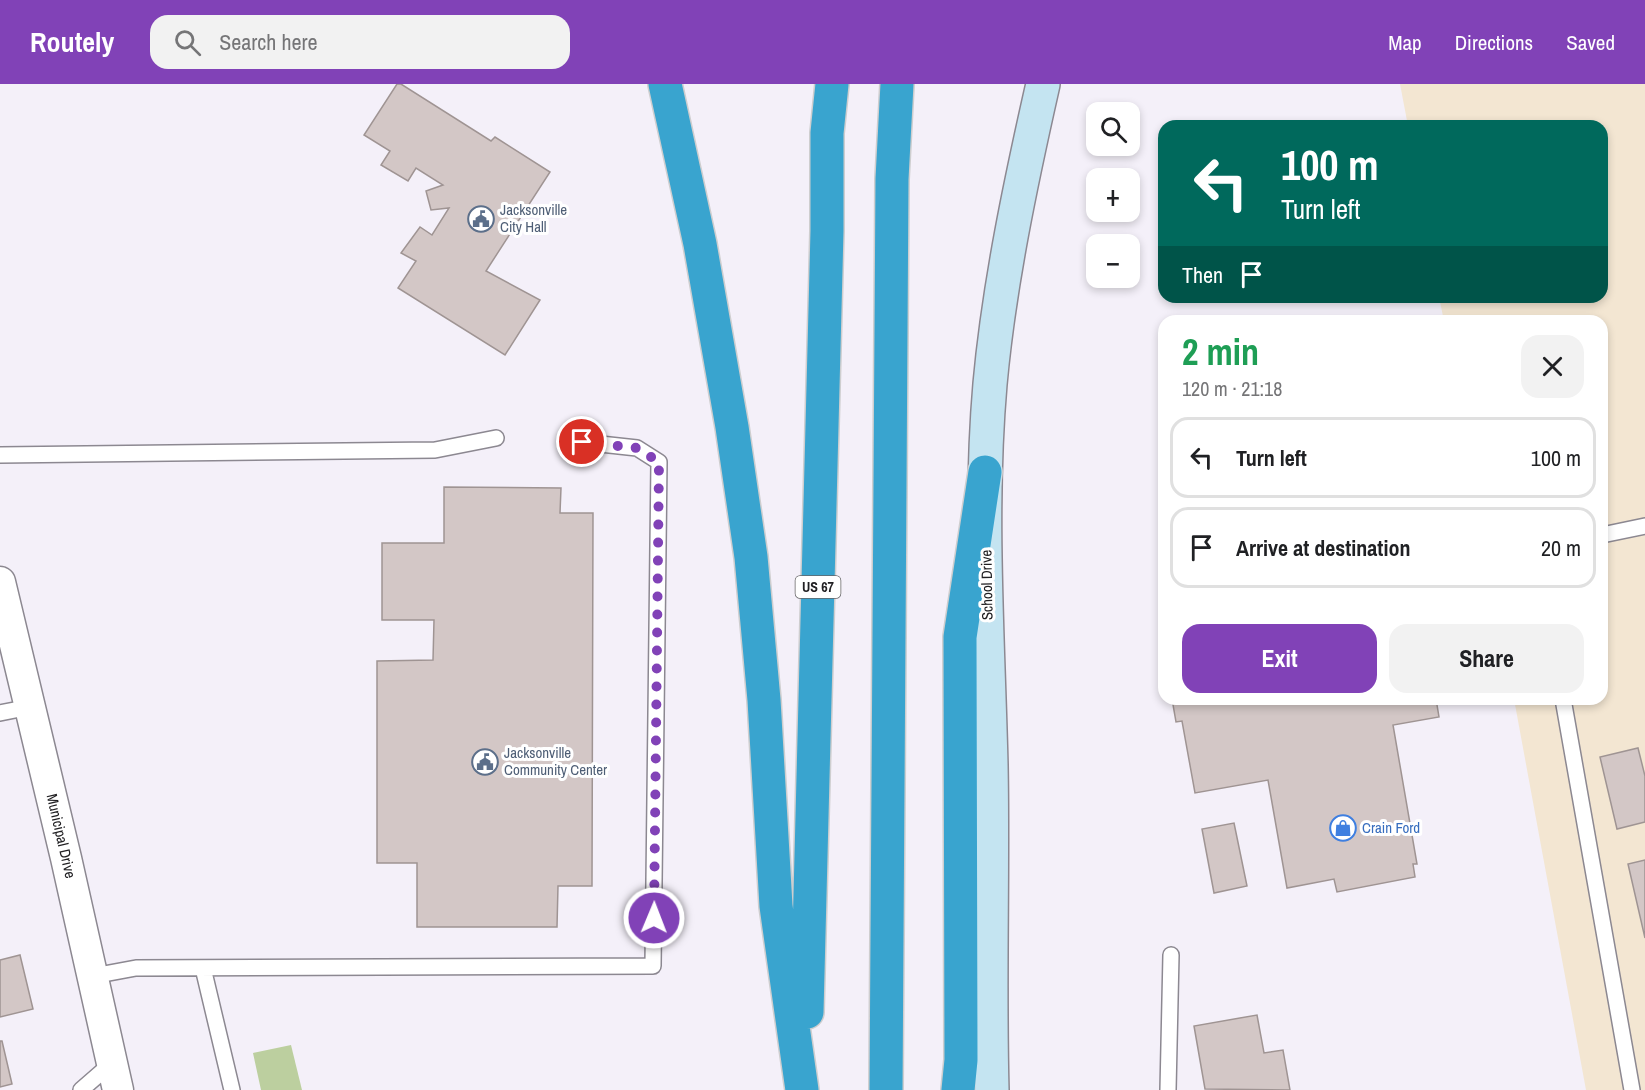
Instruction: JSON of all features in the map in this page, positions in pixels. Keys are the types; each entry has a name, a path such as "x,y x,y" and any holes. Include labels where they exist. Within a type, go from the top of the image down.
{"highway":[{"path":"665,84 700,244 732,427 751,557 761,667 776,906 803,1090"},
{"name":"US 67","path":"803,1090 827,231 827,133 832,84"},
{"path":"886,1090 892,179 897,84"},
{"path":"958,1090 961,1060 960,637 985,472"}],"street":[{"name":"School Drive","path":"992,1090 991,780 985,472 990,382 1002,293 1043,84"},
{"name":"Municipal Drive","path":"0,582 115,1077"}],"lane":[{"path":"0,455 435,450 496,438"},
{"path":"93,976 136,968 653,966 659,462 637,448 582,442"},
{"path":"1608,534 1645,526"},
{"path":"1564,705 1632,1090"},
{"path":"0,713 30,707"},
{"path":"1168,1090 1171,955"},
{"path":"203,968 232,1090"},
{"path":"81,1090 115,1077"}],"shaded area":[{"path":"1400,84 1645,84 1645,1090 1586,1090 1515,705 1608,705 1608,315 1443,315 1440,303 1608,303 1608,120 1407,120"}],"green space":[{"path":"291,1045 302,1090 261,1090 253,1053"}],"building":[{"name":"Jacksonville City Hall","path":"397,84 401,84 491,141 495,137 550,172 486,271 540,300 505,355 398,288 416,261 401,253 420,227 432,235 449,208 431,210 426,191 443,185 416,168 408,181 381,165 390,151 364,135"},
{"name":"Jacksonville Community Center","path":"444,487 561,488 560,513 593,513 592,886 558,886 557,927 417,927 417,863 377,863 377,661 433,660 434,620 382,620 382,543 444,543"},
{"name":"Crain Ford","path":"1173,705 1437,705 1439,717 1393,725 1417,864 1413,864 1415,877 1337,892 1334,879 1287,888 1268,780 1195,793 1182,721 1176,722"},
{"path":"1638,748 1645,776 1645,822 1617,829 1600,757"},
{"path":"1234,823 1247,886 1214,893 1202,829"},
{"path":"1645,860 1645,938 1628,864"},
{"path":"20,955 33,1009 0,1017 0,960"},
{"path":"1257,1015 1264,1053 1283,1050 1290,1090 1205,1089 1194,1026"},
{"path":"0,1041 2,1041 12,1084 0,1087"}],"place":[{"name":"Jacksonville City Hall","path":"481,219"},
{"name":"Jacksonville Community Center","path":"485,762"},
{"name":"Crain Ford","path":"1343,828"}],"route":[{"path":"582,442 637,448 659,462 654,918"}]}
